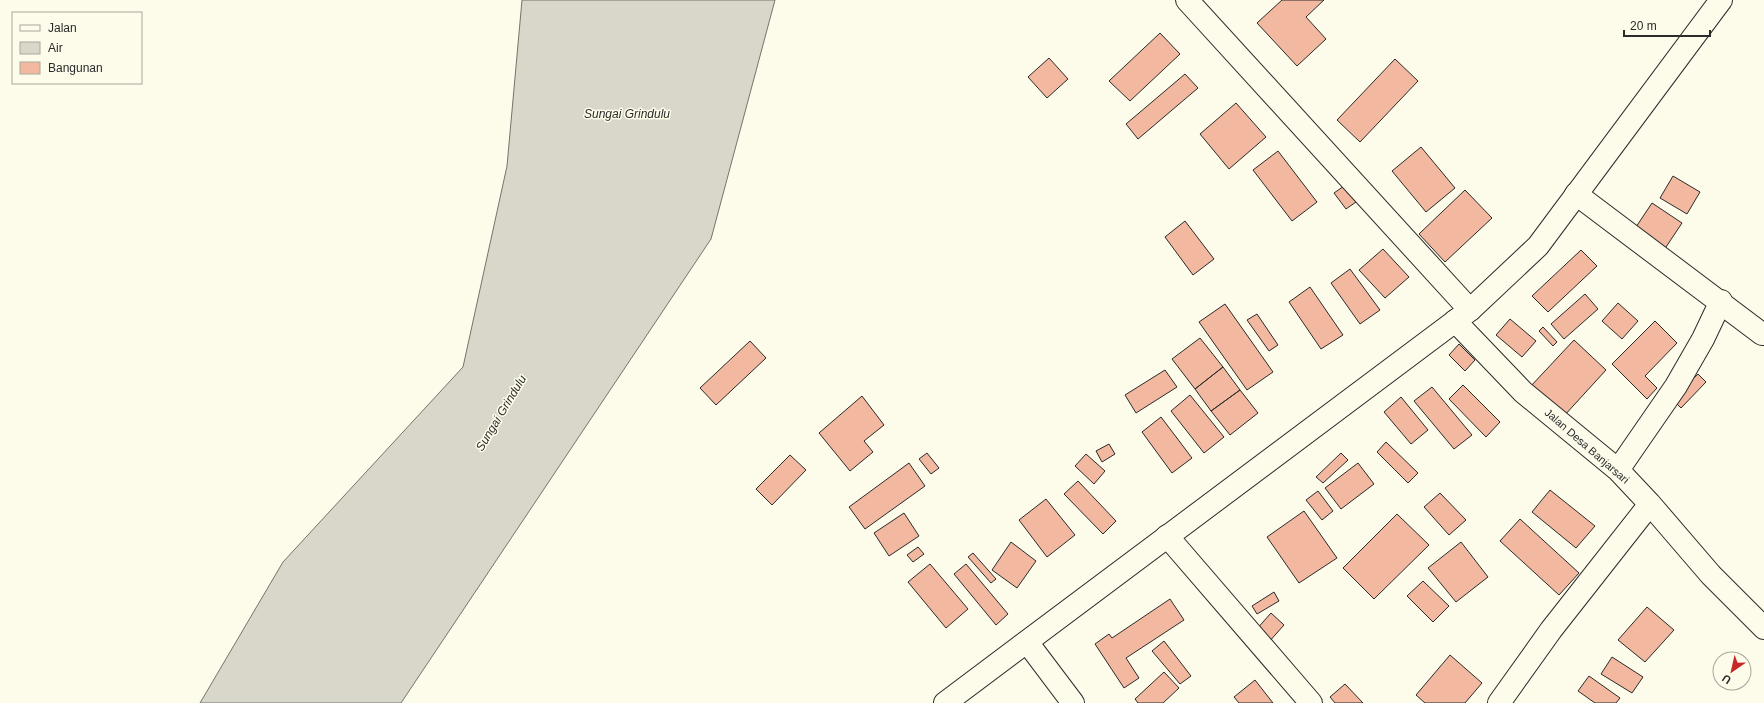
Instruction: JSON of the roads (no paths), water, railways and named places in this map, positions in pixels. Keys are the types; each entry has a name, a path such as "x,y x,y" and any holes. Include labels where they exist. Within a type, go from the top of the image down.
{"street":[{"name":"Jalan Desa Banjarsari","path":"1187,0 1462,315 1523,392 1618,470 1650,504 1711,575 1764,628"},
{"path":"945,703 1462,315 1538,246 1721,0"},
{"path":"1576,194 1721,301 1762,334"},
{"path":"1618,470 1676,386 1703,339 1721,301"},
{"path":"1499,703 1551,630 1650,504"},
{"path":"1167,536 1310,703"},
{"path":"1027,642 1073,703"}],"water":[{"name":"Sungai Grindulu","path":"522,0 775,0 711,239 401,703 200,703 283,562 463,367 507,166"}]}
